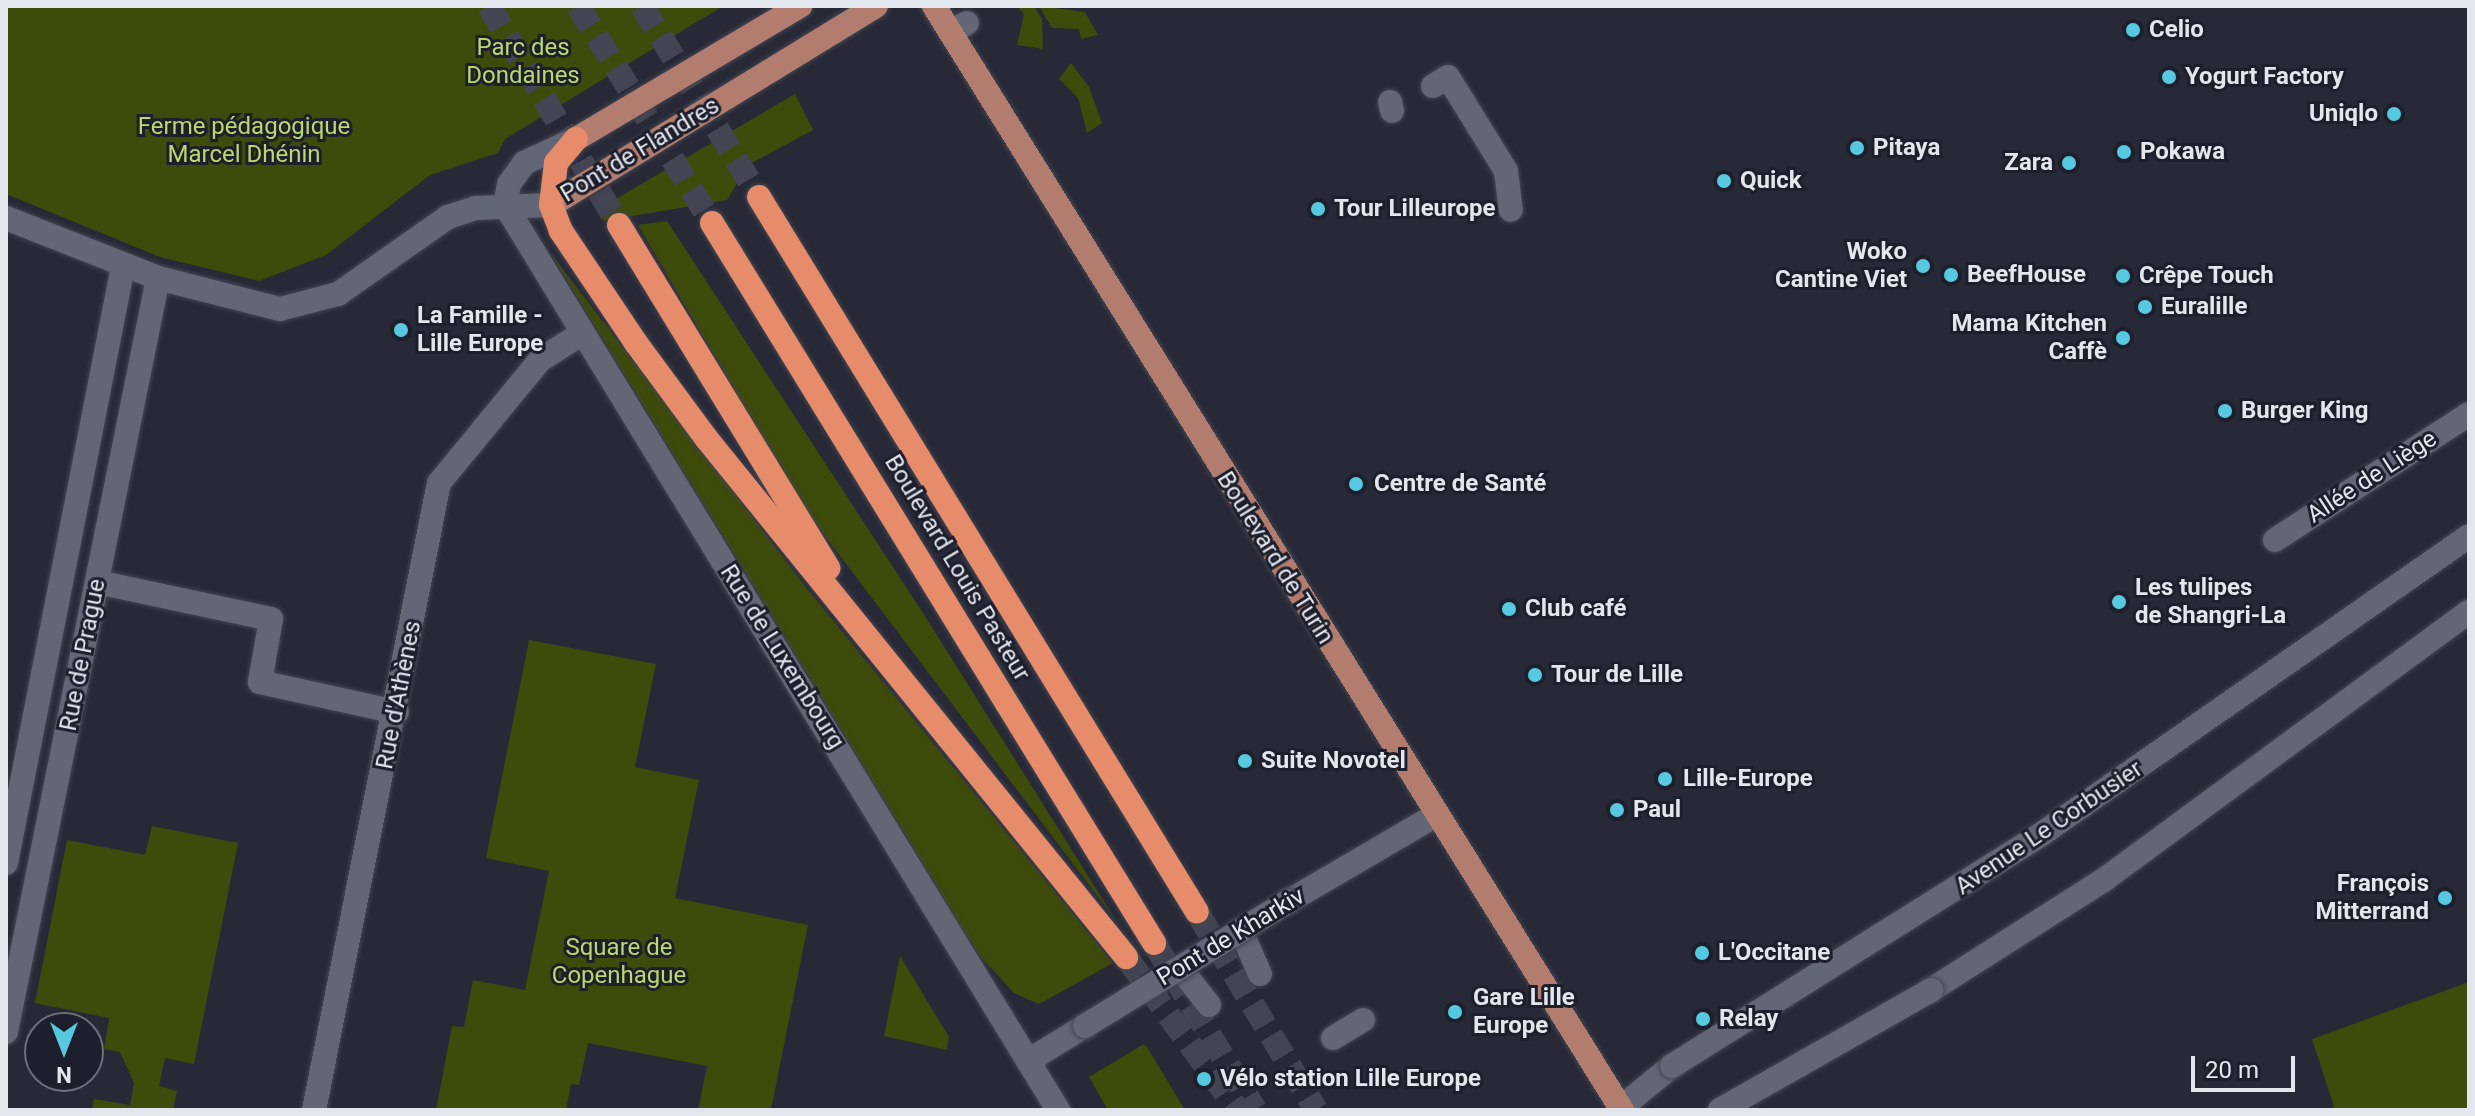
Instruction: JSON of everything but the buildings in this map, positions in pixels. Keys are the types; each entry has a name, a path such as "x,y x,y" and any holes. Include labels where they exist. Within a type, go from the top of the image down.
{"highway":[{"path":"576,139 556,163 551,205 578,256 706,438 894,666 1126,957"},
{"name":"Boulevard Louis Pasteur","path":"759,197 1197,912"},
{"name":"Boulevard Louis Pasteur","path":"712,223 1154,943"},
{"path":"619,225 780,495 894,666"}],"main road":[{"name":"Pont de Flandres","path":"576,139 800,6"},
{"name":"Pont de Flandres","path":"551,205 876,6"},
{"name":"Boulevard de Turin","path":"934,6 959,28 1436,815 1620,1109"}],"street":[{"path":"1433,86 1448,77 1506,171 1511,210"},
{"name":"Pont de Flandres","path":"551,205 505,205 509,184 524,163 576,139"},
{"path":"6,218 123,266 263,308 301,307 354,285 448,217 505,205"},
{"name":"Rue de Luxembourg","path":"505,205 581,334 1058,1110"},
{"name":"Rue de Prague","path":"6,863 123,266"},
{"name":"Rue de Prague","path":"6,1032 158,278"},
{"name":"Rue d'Athènes","path":"314,1110 397,712 439,483 540,360 581,334"},
{"name":"Allée de Liège","path":"2275,540 2469,414"},
{"name":"Avenue Le Corbusier","path":"1620,1109 1672,1066 2033,840 2469,536"},
{"path":"97,582 271,619 260,682 397,712"},
{"path":"1720,1110 2065,906 2469,612"},
{"name":"Pont de Kharkiv","path":"1028,1061 1436,815"},
{"path":"1241,931 1260,974"},
{"path":"1180,968 1209,1005"},
{"path":"1333,1038 1363,1020"}],"green space":[{"name":"Ferme pédagogique Marcel Dhénin","path":"6,6 723,6 505,139 498,153 430,175 326,255 259,281 160,257 6,194"},
{"path":"1017,6 1034,6 1042,19 1043,49 1017,45 1024,14"},
{"path":"1039,6 1085,12 1098,35 1081,39 1079,29 1052,28"},
{"path":"1071,63 1089,87 1102,123 1087,133 1078,98 1059,79"},
{"path":"795,94 813,130 748,165 727,200 603,221 597,210"},
{"path":"667,221 923,613 1117,922 803,507 638,225"},
{"path":"549,251 805,586 1113,963 1039,1004 1014,993 978,954"},
{"name":"Square de Copenhague","path":"529,640 656,664 635,767 699,780 675,898 808,925 771,1110 698,1110 707,1066 588,1043 579,1085 571,1084 566,1110 436,1110 452,1026 464,1027 473,980 525,990 549,871 486,858"},
{"path":"152,826 238,843 194,1064 165,1058 159,1086 177,1091 173,1110 92,1110 94,1099 130,1105 134,1083 120,1052 104,1049 109,1018 104,1017 104,1012 79,1012 35,1003 67,840 145,855"},
{"path":"900,956 949,1037 947,1050 884,1036"},
{"path":"2469,982 2469,1110 2335,1110 2312,1039"},
{"path":"1144,1044 1185,1110 1108,1110 1089,1077"}],"tunnel":[{"path":"489,6 619,225"},
{"path":"578,6 712,223"},
{"path":"642,6 759,197"},
{"path":"1197,912 1316,1110"},
{"path":"1154,943 1255,1110"},
{"path":"1126,957 1238,1110"}],"place":[{"name":"Celio","path":"2133,30"},
{"name":"Yogurt Factory","path":"2169,77"},
{"name":"Uniqlo","path":"2394,114"},
{"name":"Pitaya","path":"1857,148"},
{"name":"Pokawa","path":"2124,152"},
{"name":"Zara","path":"2069,163"},
{"name":"Quick","path":"1724,181"},
{"name":"Tour Lilleurope","path":"1318,209"},
{"name":"Woko Cantine Viet","path":"1923,266"},
{"name":"BeefHouse","path":"1951,275"},
{"name":"Crêpe Touch","path":"2123,276"},
{"name":"Euralille","path":"2145,307"},
{"name":"La Famille - Lille Europe","path":"401,330"},
{"name":"Mama Kitchen Caffè","path":"2123,338"},
{"name":"Burger King","path":"2225,411"},
{"name":"Centre de Santé","path":"1356,484"},
{"name":"Les tulipes de Shangri-La","path":"2119,602"},
{"name":"Club café","path":"1509,609"},
{"name":"Tour de Lille","path":"1535,675"},
{"name":"Suite Novotel","path":"1245,761"},
{"name":"Lille-Europe","path":"1665,779"},
{"name":"Paul","path":"1617,810"},
{"name":"François Mitterrand","path":"2445,898"},
{"name":"L'Occitane","path":"1702,953"},
{"name":"Gare Lille Europe","path":"1455,1012"},
{"name":"Relay","path":"1703,1019"},
{"name":"Vélo station Lille Europe","path":"1204,1079"}],"park label":[{"name":"Parc des Dondaines","path":"523,62"}]}
